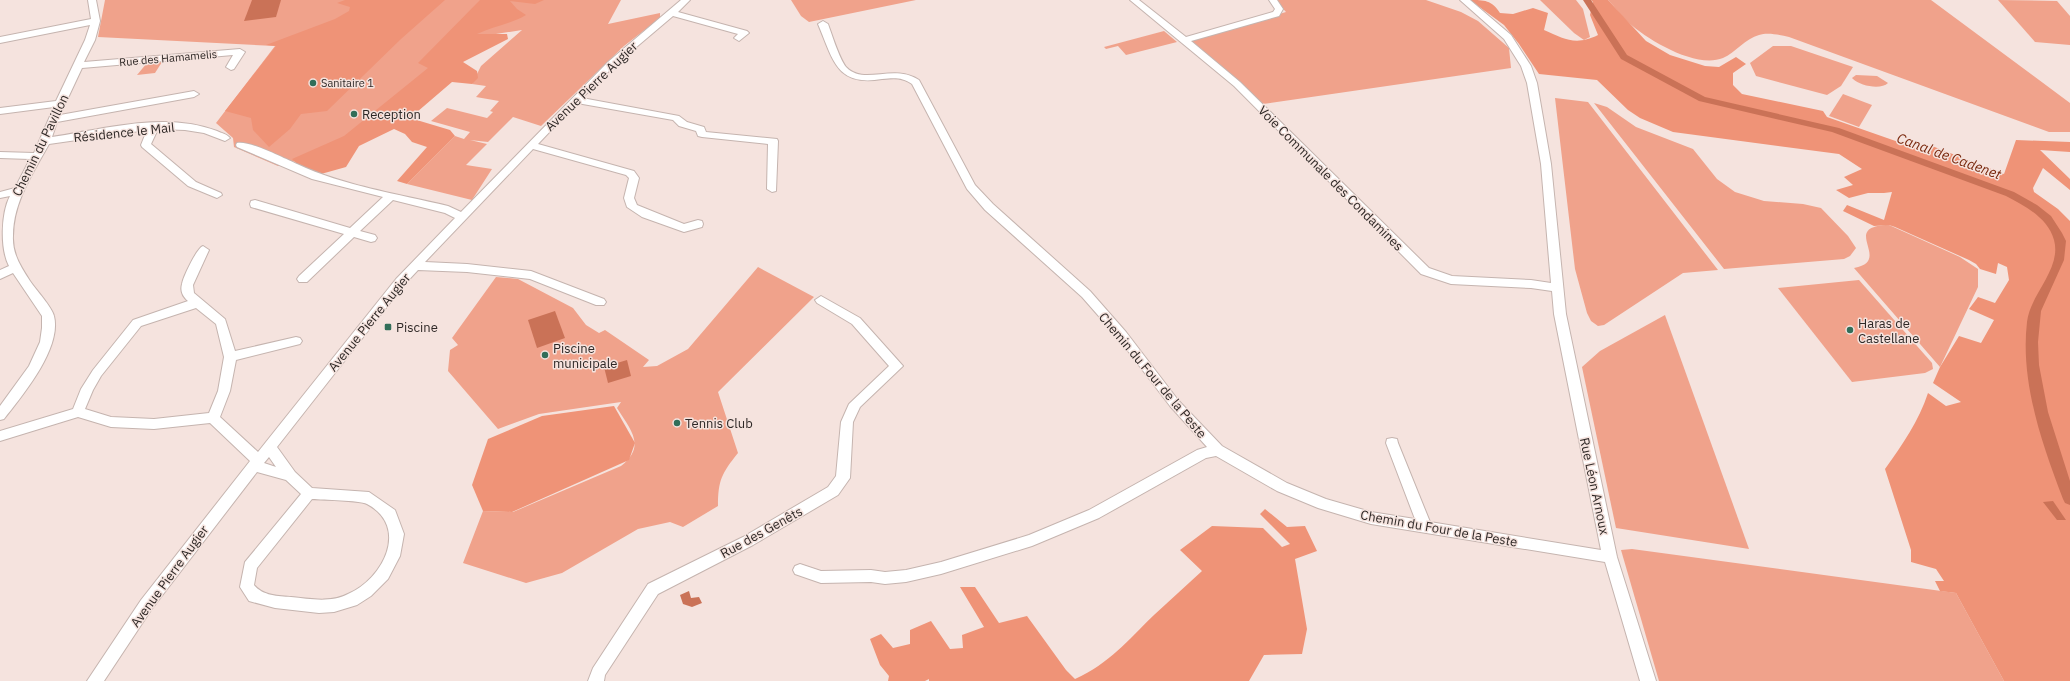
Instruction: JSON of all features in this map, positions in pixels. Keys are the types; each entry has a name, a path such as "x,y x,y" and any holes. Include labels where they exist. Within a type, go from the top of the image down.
{"street":[{"name":"Chemin du Pavillon","path":"0,415 20,389 44,347 50,326 48,316 12,262 6,236 12,203 35,156 45,140 52,120 90,40 96,21 92,0"},
{"name":"Avenue Pierre Augier","path":"95,681 164,581 358,335 416,266 575,100 612,64 686,0"},
{"name":"Voie Communale des Condamines","path":"1134,0 1185,40 1236,84 1425,271 1451,280 1531,284 1557,288"},
{"path":"1185,40 1276,14 1279,8 1273,0"},
{"name":"Rue Léon Arnoux","path":"1464,0 1508,37 1526,66 1532,83 1546,164 1557,288 1568,356 1610,557 1648,681"},
{"path":"672,12 744,33 739,38"},
{"path":"0,40 96,21"},
{"name":"Chemin du Four de la Peste","path":"822,24 841,68 846,73 853,77 870,79 904,75 916,82 970,187 994,212 1086,294 1122,336 1174,403 1217,450 1282,487 1323,504 1371,518 1424,525 1610,557"},
{"name":"Rue des Hamamelis","path":"78,65 240,52 231,66"},
{"path":"52,120 194,94"},
{"path":"575,100 676,118 683,124 700,129 702,134 720,137 773,141 772,189"},
{"path":"0,111 60,103"},
{"path":"154,126 146,145 192,184 217,195"},
{"name":"Résidence le Mail","path":"45,140 154,126 199,128 225,138"},
{"path":"241,145 275,158 316,177 448,210 462,217"},
{"path":"531,145 630,173 634,178 629,198 632,207 646,214 684,228 698,224"},
{"path":"0,155 35,156"},
{"path":"0,195 18,191"},
{"path":"303,279 354,233 391,196"},
{"path":"255,204 370,238"},
{"path":"203,250 187,286 188,295 196,303 222,322 230,357 224,391 213,418"},
{"path":"0,275 15,266"},
{"path":"416,266 467,268 531,275 600,302"},
{"name":"Rue des Genêts","path":"596,681 598,673 653,589 748,541 833,491 843,478 847,422 854,404 897,366 856,321 821,300"},
{"path":"78,412 87,390 97,373 137,323 196,303"},
{"path":"230,357 296,341"},
{"path":"0,436 78,412 111,422 154,424 213,418"},
{"path":"213,418 257,463 290,476"},
{"path":"1392,443 1424,525"},
{"path":"270,448 290,476 309,493 369,498 390,514 397,534 393,556 383,575 366,591 352,600 334,605 319,606 274,602 254,596 247,587 250,566 309,493"},
{"path":"800,570 821,577 836,578 871,576 885,578 906,576 941,568 1032,540 1094,514 1202,454 1217,450"}],"shaded area":[{"path":"105,0 621,0 608,24 660,13 660,18 624,46 541,126 513,117 488,142 470,140 487,144 466,165 492,169 472,200 407,184 455,136 464,139 470,132 431,121 447,108 487,118 493,112 490,111 499,101 476,97 486,86 472,84 481,66 522,30 477,37 338,143 303,159 278,166 234,147 233,138 216,123 275,46 98,37"},
{"path":"252,0 281,0 276,17 244,21"},
{"path":"345,0 445,0 401,39 327,111 301,114 290,129 269,147 253,130 251,118 225,111 276,46 266,45 335,19 349,11 350,7 337,3"},
{"path":"480,0 544,0 535,4 510,1 517,9 526,15 514,21 477,34 507,34 508,39 463,62 477,71 478,78 472,84 452,82 410,118 450,130 455,136 407,184 397,181 427,147 412,142 405,134 394,129 359,146 346,167 321,174 298,165 292,159 344,136 428,68 418,63"},
{"path":"791,0 916,0 809,22 801,16"},
{"path":"1275,0 1426,0 1461,12 1478,21 1509,48 1511,68 1263,104 1239,81 1192,43 1194,39 1286,12"},
{"path":"1470,0 1479,0 1491,3 1500,13 1513,14 1533,8 1548,13 1544,30 1570,40 1577,41 1598,35 1590,15 1593,2 1591,0 1608,0 1646,41 1670,55 1705,66 1719,67 1736,57 1746,64 1733,73 1733,85 1742,94 1823,111 1827,117 1927,152 1932,146 2004,174 2016,140 2070,142 2070,152 2040,150 2070,179 2070,190 2043,168 2033,188 2034,192 2058,209 2070,221 2070,681 2004,681 1956,593 1940,591 1935,581 1944,581 1936,569 1911,562 1911,550 1885,469 1915,423 1928,393 1946,406 1961,402 1933,383 1940,367 1959,336 1981,343 1994,320 1969,309 1978,297 1995,303 2009,280 2007,267 1998,263 1996,274 1980,269 1976,264 1969,260 1895,227 1889,225 1874,226 1843,211 1847,205 1884,220 1892,192 1868,193 1849,198 1836,190 1853,185 1844,177 1862,169 1839,154 1673,132 1640,118 1628,110 1597,80 1539,74 1504,25"},
{"path":"1540,0 1576,0 1583,9 1590,37 1584,40 1574,33"},
{"path":"1608,0 1931,0 2070,103 2070,132 2049,132 1782,35 1763,34 1754,37 1723,58 1700,60 1686,56 1673,51 1637,30"},
{"path":"1998,0 2057,1 2070,16 2070,45 2035,42"},
{"path":"1164,31 1177,42 1126,55 1118,46 1106,49 1104,47"},
{"path":"1773,46 1791,46 1853,67 1841,86 1827,95 1756,76 1750,63"},
{"path":"162,62 155,73 137,75 147,63"},
{"path":"1856,75 1877,76 1888,83 1876,87 1860,84 1852,78"},
{"path":"1843,94 1872,105 1859,127 1829,116"},
{"path":"1555,98 1588,102 1718,270 1683,273 1604,325 1598,326 1591,321 1587,313 1575,269"},
{"path":"1594,103 1607,107 1636,127 1693,149 1717,179 1735,192 1764,201 1803,204 1821,208 1848,236 1856,248 1850,256 1844,259 1724,269"},
{"path":"1889,225 1960,257 1978,269 1978,287 1940,367 1854,268 1865,264 1869,258 1866,237 1868,231 1874,227"},
{"name":"Tennis Club","path":"758,267 814,297 718,392 738,453 722,477 718,506 683,527 670,522 638,529 562,573 526,583 463,563 483,511 513,512 621,466 629,459 635,444 631,430 617,408 621,402 539,414 498,429 448,371 450,350 458,345 452,338 496,277 518,279 573,308 586,325 599,333 605,330 649,360 643,367 657,366 688,349"},
{"path":"1859,280 1932,363 1933,369 1925,373 1852,382 1778,288"},
{"path":"555,311 565,338 537,348 528,320"},
{"path":"1665,315 1749,549 1616,528 1582,367 1600,351"},
{"path":"627,360 631,376 608,383 604,367"},
{"path":"614,406 635,443 629,460 512,512 483,511 472,485 488,439 542,416"},
{"path":"2053,501 2066,520 2057,520 2043,502"},
{"path":"1265,509 1287,527 1305,526 1317,551 1295,559 1307,629 1302,654 1264,655 1249,681 929,681 929,679 925,681 888,681 889,676 880,665 870,639 881,634 893,648 910,644 910,630 931,621 950,649 963,648 962,635 984,627 960,587 975,587 999,623 1027,616 1066,670 1075,679 1098,666 1118,651 1154,615 1202,571 1180,550 1212,526 1263,528 1282,547 1290,544 1260,514"},
{"path":"1632,549 1956,593 2004,681 1659,681 1621,550"},
{"path":"689,591 691,598 699,597 702,603 692,607 683,604 680,595"}],"waterway":[{"name":"Canal de Cadenet","path":"1587,0 1624,57 1702,99 1835,130 2010,194 2033,207 2053,225 2060,241 2061,251 2055,270 2035,311 2032,342 2033,365 2041,412 2070,499"}],"place":[{"name":"Sanitaire 1","path":"313,83"},
{"name":"Reception","path":"354,114"},
{"name":"Piscine","path":"388,327"},
{"name":"Haras de Castellane","path":"1850,330"},
{"name":"Piscine municipale","path":"545,355"},
{"name":"Tennis Club","path":"677,423"}]}
